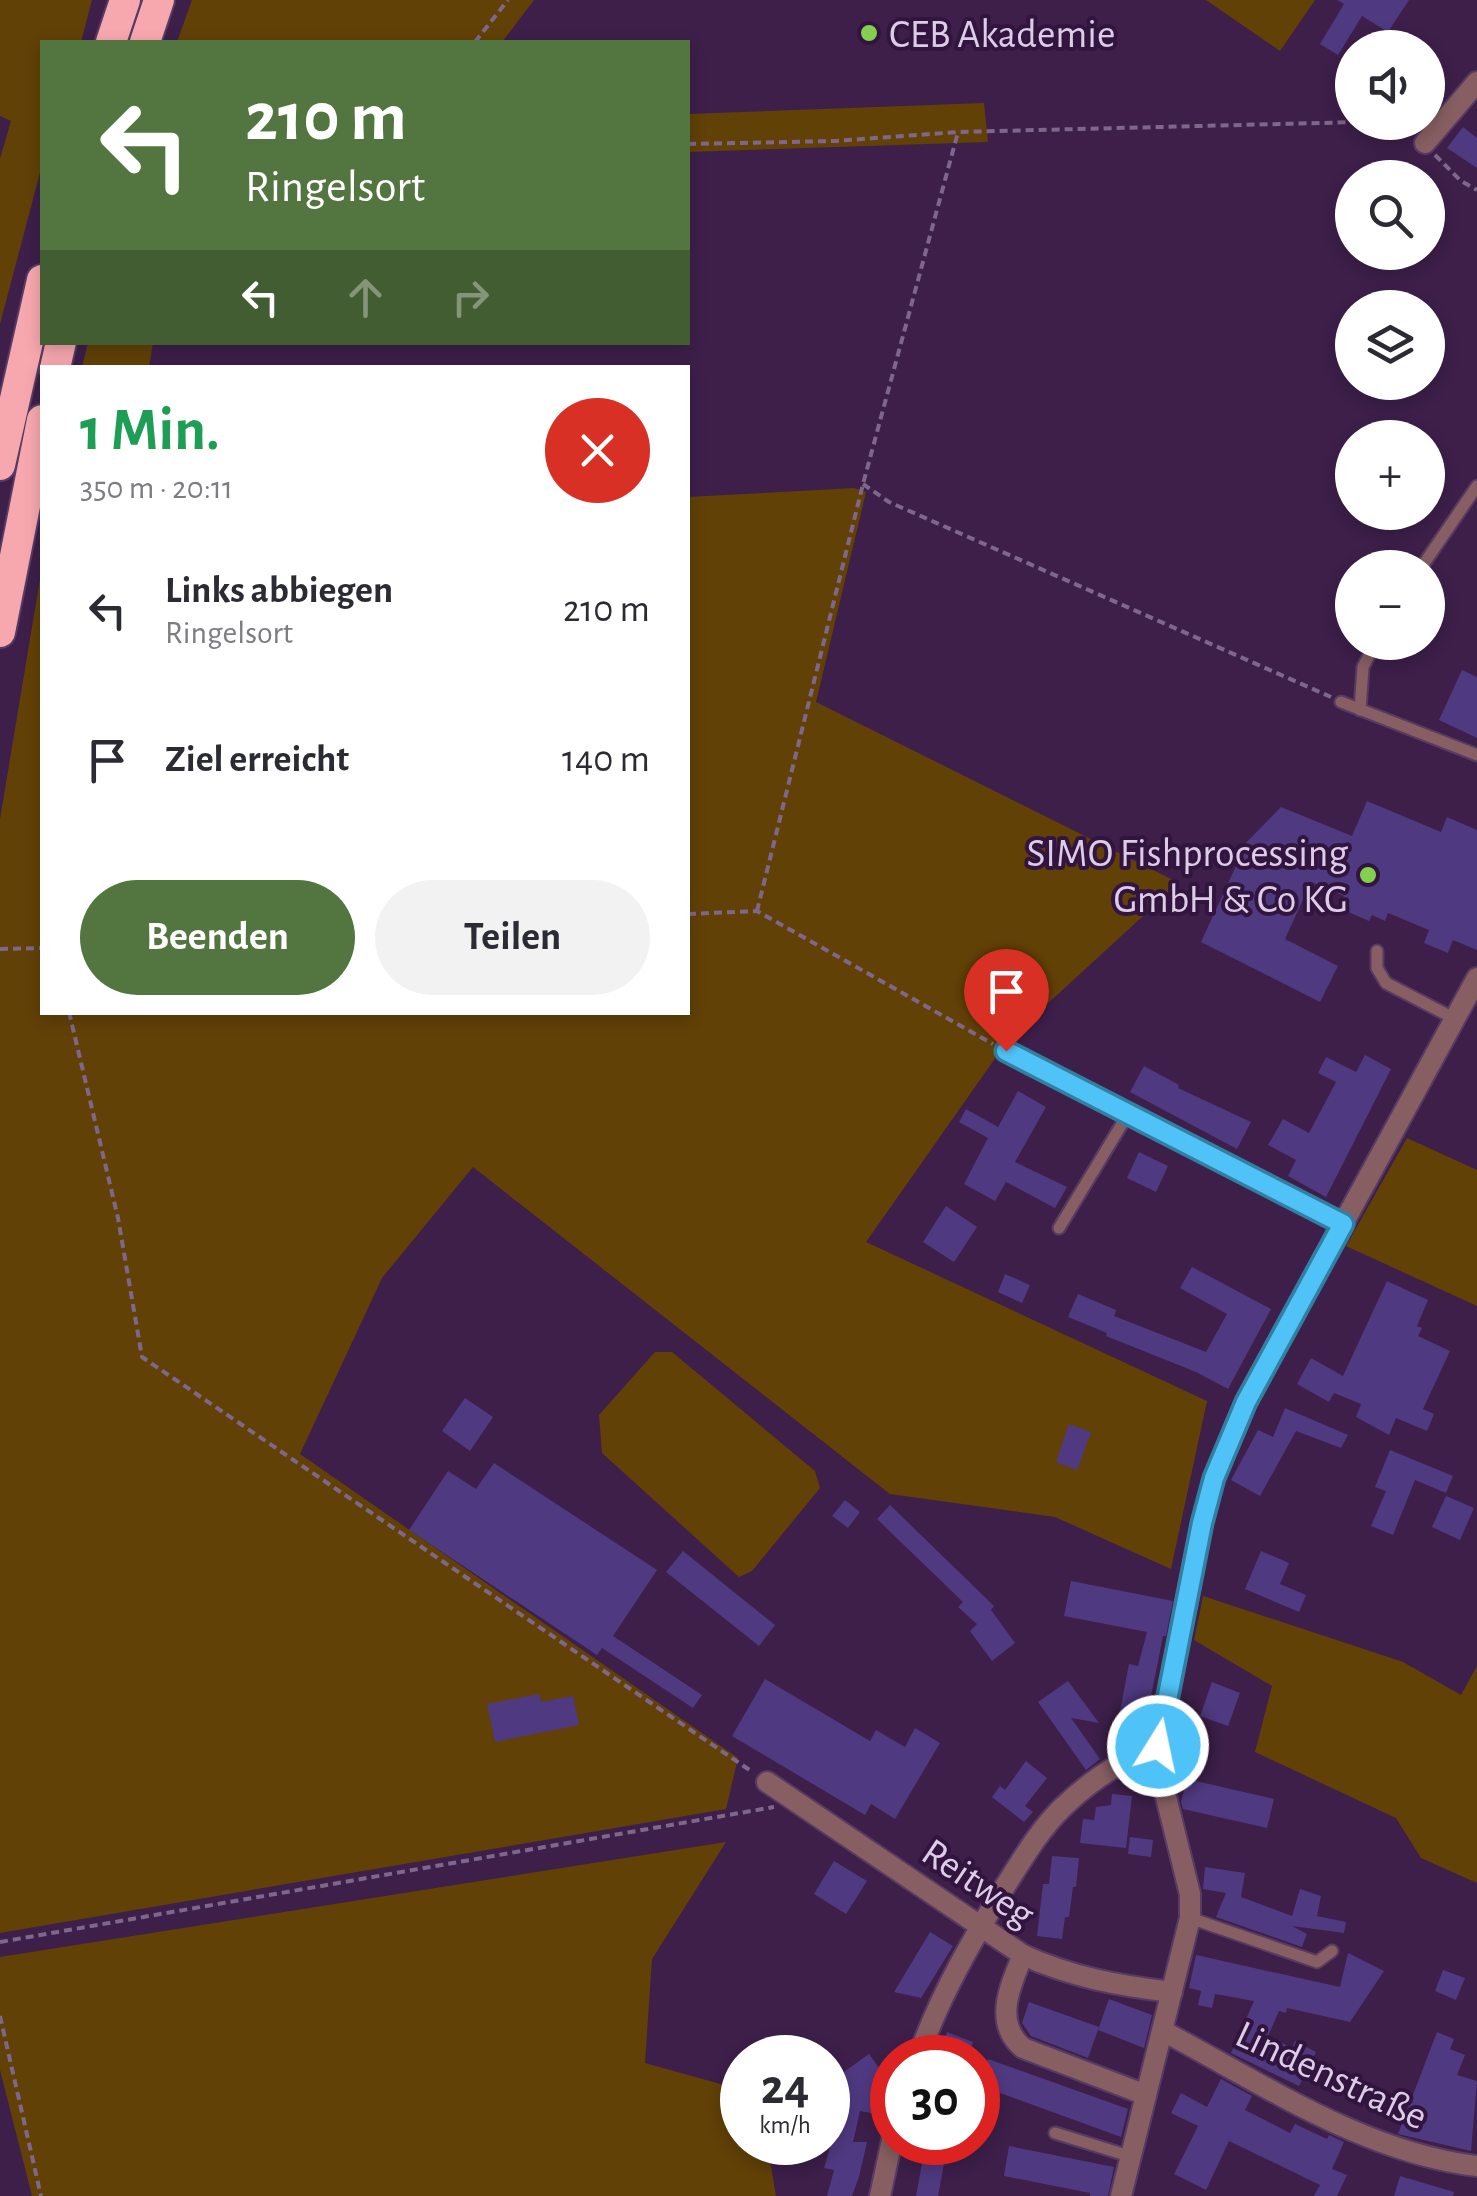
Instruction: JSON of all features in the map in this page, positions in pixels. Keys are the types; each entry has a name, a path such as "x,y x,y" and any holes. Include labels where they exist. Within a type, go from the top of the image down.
{"highway":[{"path":"112,40 125,0"},
{"path":"146,40 160,0"},
{"path":"0,465 40,289"},
{"path":"0,632 40,430"}],"street":[{"path":"1425,143 1476,86"},
{"path":"1121,2196 1190,1918 1190,1894 1163,1785 1158,1746 1214,1478 1246,1402 1477,978"},
{"path":"927,2035 943,1995 980,1926 1019,1864 1062,1808 1118,1764 1158,1746"},
{"name":"Reitweg","path":"767,1782 1023,1955 1055,1970 1172,1992"},
{"path":"1023,1955 1006,2008 1012,2039 1023,2048 1146,2095"},
{"name":"Lindenstraße","path":"1163,2031 1356,2133 1418,2156 1477,2166"},
{"path":"880,2196 887,2165"}],"lane":[{"path":"1433,550 1477,486"},
{"path":"1360,710 1367,660"},
{"path":"1341,702 1477,755"},
{"path":"1377,951 1376,968 1386,983 1455,1019"},
{"path":"1006,1051 1343,1224"},
{"path":"1059,1228 1128,1114"},
{"path":"1190,1918 1317,1962 1332,1951"},
{"path":"1055,2133 1129,2156"}],"path":[{"path":"477,40 508,0"},
{"path":"690,144 835,141 958,132 1335,123"},
{"path":"757,912 862,484 958,132"},
{"path":"1419,140 1461,181 1477,190"},
{"path":"862,484 890,502 1341,702"},
{"path":"690,914 757,912 1006,1051"},
{"path":"0,949 40,948"},
{"path":"69,1015 118,1218 142,1357 767,1782"},
{"path":"0,1942 772,1808 792,1798"},
{"path":"0,2016 41,2196"}],"shaded area":[{"path":"0,0 92,0 82,40 40,40 40,173 0,324 0,159 11,121 0,116"},
{"path":"192,0 534,0 504,40 178,40"},
{"path":"1206,0 1315,0 1280,51"},
{"path":"984,103 988,142 690,152 690,114"},
{"path":"88,345 153,345 149,365 82,365"},
{"path":"854,488 866,492 816,702 1179,883 1008,1040 866,1242 1207,1401 1171,1569 1055,1517 890,1494 473,1167 382,1278 300,1454 738,1758 726,1809 0,1933 0,819 40,579 40,1015 690,1015 690,497"},
{"path":"1407,1138 1477,1170 1477,1306 1346,1246"},
{"path":"655,1352 672,1352 815,1471 820,1488 752,1571 739,1577 602,1453 599,1415"},
{"path":"1203,1596 1403,1662 1461,1695 1477,1666 1477,1883 1421,1858 1396,1818 1255,1752 1272,1686 1194,1640"},
{"path":"726,1842 652,1959 645,2063 720,2084 720,2165 771,2165 776,2196 32,2196 0,2070 0,1957"}],"building":[{"path":"1337,0 1409,0 1389,30 1362,16 1353,30 1335,30 1335,53 1320,44 1344,4"},
{"path":"1463,127 1477,138 1477,168 1447,148"},
{"path":"1462,670 1477,677 1477,738 1439,720"},
{"path":"1367,801 1441,832 1447,817 1477,830 1477,950 1453,940 1448,953 1424,943 1429,930 1388,913 1385,921 1372,915 1369,921 1339,908 1344,896 1311,882 1285,939 1338,966 1320,1002 1201,942 1242,853 1238,851 1281,807 1352,836"},
{"path":"1365,1055 1391,1069 1326,1197 1288,1176 1296,1160 1268,1145 1283,1119 1309,1133 1336,1082 1318,1073 1326,1057 1356,1072"},
{"path":"1144,1066 1179,1085 1178,1088 1251,1122 1237,1149 1130,1092"},
{"path":"1018,1091 1046,1107 1015,1162 1067,1187 1055,1208 1006,1182 995,1201 964,1184 988,1138 959,1122 966,1109 998,1127"},
{"path":"1139,1152 1168,1166 1156,1192 1127,1178"},
{"path":"946,1206 977,1227 954,1262 923,1242"},
{"path":"1192,1267 1271,1309 1228,1389 1068,1317 1078,1294 1116,1310 1114,1316 1206,1352 1227,1314 1180,1288"},
{"path":"1005,1274 1030,1285 1022,1303 998,1292"},
{"path":"1387,1281 1428,1300 1417,1326 1422,1328 1418,1336 1450,1351 1423,1409 1434,1414 1427,1431 1396,1418 1389,1435 1356,1417 1361,1404 1334,1393 1329,1402 1297,1384 1311,1358 1343,1376"},
{"path":"465,1398 493,1417 470,1451 442,1431"},
{"path":"1285,1408 1348,1435 1341,1448 1296,1431 1260,1496 1231,1480 1258,1430 1273,1437"},
{"path":"1069,1424 1091,1432 1077,1470 1056,1462"},
{"path":"1390,1450 1453,1476 1446,1493 1415,1480 1393,1535 1371,1526 1386,1491 1375,1487"},
{"path":"494,1463 657,1570 613,1636 702,1695 693,1708 602,1648 597,1655 409,1530 448,1471 476,1489"},
{"path":"1446,1496 1474,1508 1460,1540 1432,1527"},
{"path":"845,1500 860,1512 848,1528 832,1516"},
{"path":"890,1505 994,1606 991,1610 1015,1643 992,1661 970,1631 977,1624 958,1607 963,1602 877,1519"},
{"path":"683,1551 775,1625 759,1646 666,1572"},
{"path":"1261,1551 1289,1563 1280,1584 1306,1595 1299,1612 1245,1589"},
{"path":"1071,1581 1173,1601 1144,1732 1117,1727 1129,1664 1138,1666 1147,1632 1064,1616"},
{"path":"765,1679 870,1741 876,1730 905,1747 915,1728 940,1743 895,1819 871,1804 865,1815 732,1736"},
{"path":"1068,1681 1099,1723 1071,1718 1100,1759 1086,1770 1038,1702"},
{"path":"1212,1682 1240,1693 1228,1726 1200,1716"},
{"path":"539,1694 541,1702 573,1696 579,1725 495,1742 487,1704"},
{"path":"1026,1761 1047,1778 1025,1806 1033,1812 1024,1822 992,1797 1000,1786 1005,1790"},
{"path":"1187,1779 1274,1799 1267,1828 1183,1809"},
{"path":"1112,1794 1132,1796 1126,1848 1080,1843 1083,1819 1094,1820 1096,1807 1111,1805"},
{"path":"1130,1837 1153,1840 1151,1857 1128,1854"},
{"path":"1052,1856 1079,1858 1076,1887 1062,1939 1037,1936 1043,1884 1049,1884"},
{"path":"834,1861 867,1881 846,1914 814,1894"},
{"path":"1205,1867 1245,1873 1241,1897 1292,1916 1300,1889 1321,1896 1317,1916 1346,1922 1344,1933 1292,1926 1307,1934 1302,1947 1216,1917 1226,1893 1203,1889"},
{"path":"930,1932 953,1946 921,1998 894,1992"},
{"path":"1348,1953 1384,1971 1350,2022 1287,2008 1286,2013 1279,2011 1268,2036 1292,2048 1295,2041 1316,2052 1299,2086 1231,2053 1254,2001 1215,1994 1212,2008 1198,2005 1201,1991 1189,1988 1196,1955 1340,1987"},
{"path":"1443,1970 1465,1978 1456,2000 1435,1991"},
{"path":"1109,1999 1152,2015 1144,2048 1098,2030"},
{"path":"1029,2002 1099,2027 1088,2058 1031,2036 1022,2023"},
{"path":"1437,2032 1454,2039 1450,2049 1465,2055 1457,2075 1477,2081 1471,2151 1398,2134"},
{"path":"870,2055 870,2113 860,2111 853,2142 867,2142 852,2196 827,2196 834,2170 824,2168 825,2165 850,2165 850,2068"},
{"path":"1000,2063 1128,2109 1121,2137 1000,2093"},
{"path":"1221,2079 1252,2096 1245,2110 1290,2133 1295,2124 1327,2139 1329,2135 1344,2142 1332,2169 1347,2175 1337,2196 1314,2196 1320,2185 1229,2141 1206,2190 1174,2174 1198,2126 1171,2113 1181,2093 1207,2107"},
{"path":"1009,2146 1114,2167 1108,2196 1090,2196 1004,2176"},
{"path":"922,2165 944,2165 938,2196 916,2196"},
{"path":"1400,2176 1454,2192 1453,2196 1394,2196"}],"place":[{"name":"CEB Akademie","path":"869,33"},
{"name":"SIMO Fishprocessing GmbH & Co KG","path":"1368,875"}],"route":[{"path":"1006,1051 1343,1224 1246,1402 1214,1478 1158,1746"}]}
